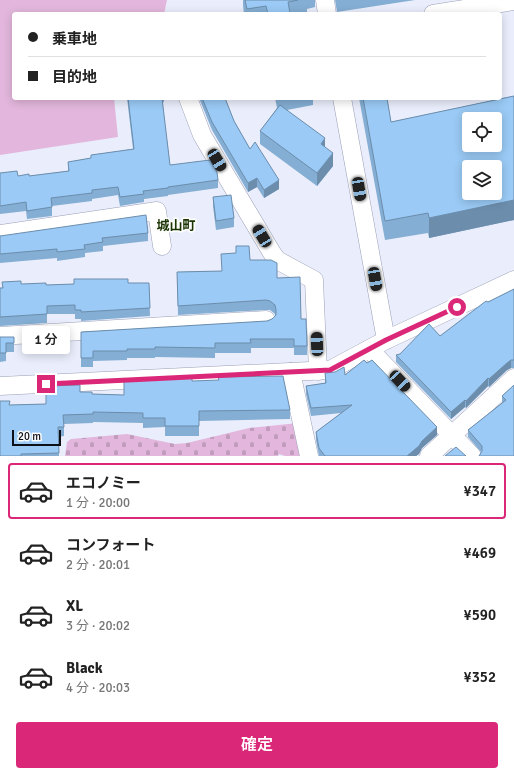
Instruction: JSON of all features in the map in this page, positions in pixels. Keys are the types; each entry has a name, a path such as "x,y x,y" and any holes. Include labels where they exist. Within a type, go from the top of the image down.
{"street":[{"path":"325,0 327,12"},
{"path":"436,9 514,1"},
{"path":"189,100 202,135 272,253 277,260 314,280 318,371"},
{"path":"342,100 386,340"},
{"path":"0,234 157,211 162,246"},
{"path":"0,386 330,370 386,340 514,280"},
{"path":"0,336 266,320"},
{"path":"370,349 472,456"},
{"path":"291,372 309,456"},
{"path":"429,456 514,378"}],"green space":[{"path":"0,0 167,0 164,12 12,12 12,100 114,100 118,137 0,155"},
{"path":"298,423 302,456 285,456 279,454 278,456 65,456 67,442 71,439 127,434 175,444 187,443 249,428"}],"building":[{"path":"245,0 298,0 288,2 290,12 268,12 266,6 247,9"},
{"path":"514,96 514,200 429,218 428,213 385,221 363,100 387,100 391,122 495,100 502,100 502,99"},
{"path":"128,100 162,100 170,165 210,160 217,172 218,180 143,191 144,194 120,197 118,187 92,190 92,193 51,198 52,207 27,211 26,202 0,206 0,173 17,171 18,176 29,174 29,176 69,171 68,162 91,158 91,155 134,149"},
{"path":"203,100 226,100 234,121 250,149 255,142 279,180 264,190 257,178 248,183 212,122"},
{"path":"280,105 325,138 321,144 333,153 317,173 260,131"},
{"path":"231,195 234,218 216,221 213,197"},
{"path":"146,215 148,233 102,238 103,242 84,245 85,249 57,252 57,249 0,254 0,236"},
{"path":"236,246 249,246 250,260 271,260 277,263 277,278 300,277 301,319 306,319 307,346 294,346 294,339 250,339 251,343 215,343 215,348 155,347 155,349 127,349 127,351 93,351 93,358 81,358 81,332 267,321 272,319 276,315 275,305 266,300 178,306 177,272 222,271 221,254 236,253"},
{"path":"74,279 128,279 128,283 149,283 150,308 81,312 81,310 75,310 75,305 47,306 47,314 0,317 0,288 3,288 2,282 21,281 21,284 46,283 46,285 74,284"},
{"path":"514,289 514,360 511,360 489,379 488,378 466,401 465,400 451,412 396,355 400,354 429,324 440,336 486,301 488,302"},
{"path":"0,337 14,337 14,343 6,343 6,353 0,353"},
{"path":"364,360 367,363 372,360 437,427 407,456 325,456 319,448 316,432 352,405 311,408 306,386 326,383 325,373 335,372 344,367 345,375"},
{"path":"283,376 290,410 199,411 199,426 165,426 165,418 143,418 143,413 93,412 93,414 63,415 64,427 58,427 59,453 0,456 0,401 10,401 9,405 46,404 46,386 80,385 80,392 124,395 124,381 192,378 192,381 219,380 218,377"},
{"path":"514,385 514,456 479,456 482,451 482,446 468,430 506,400 502,396"},
{"path":"456,447 466,456 445,456"}],"district":[{"name":"城山町","path":"176,226"}],"route":[{"path":"46,384 330,370 386,340 457,307"}]}
